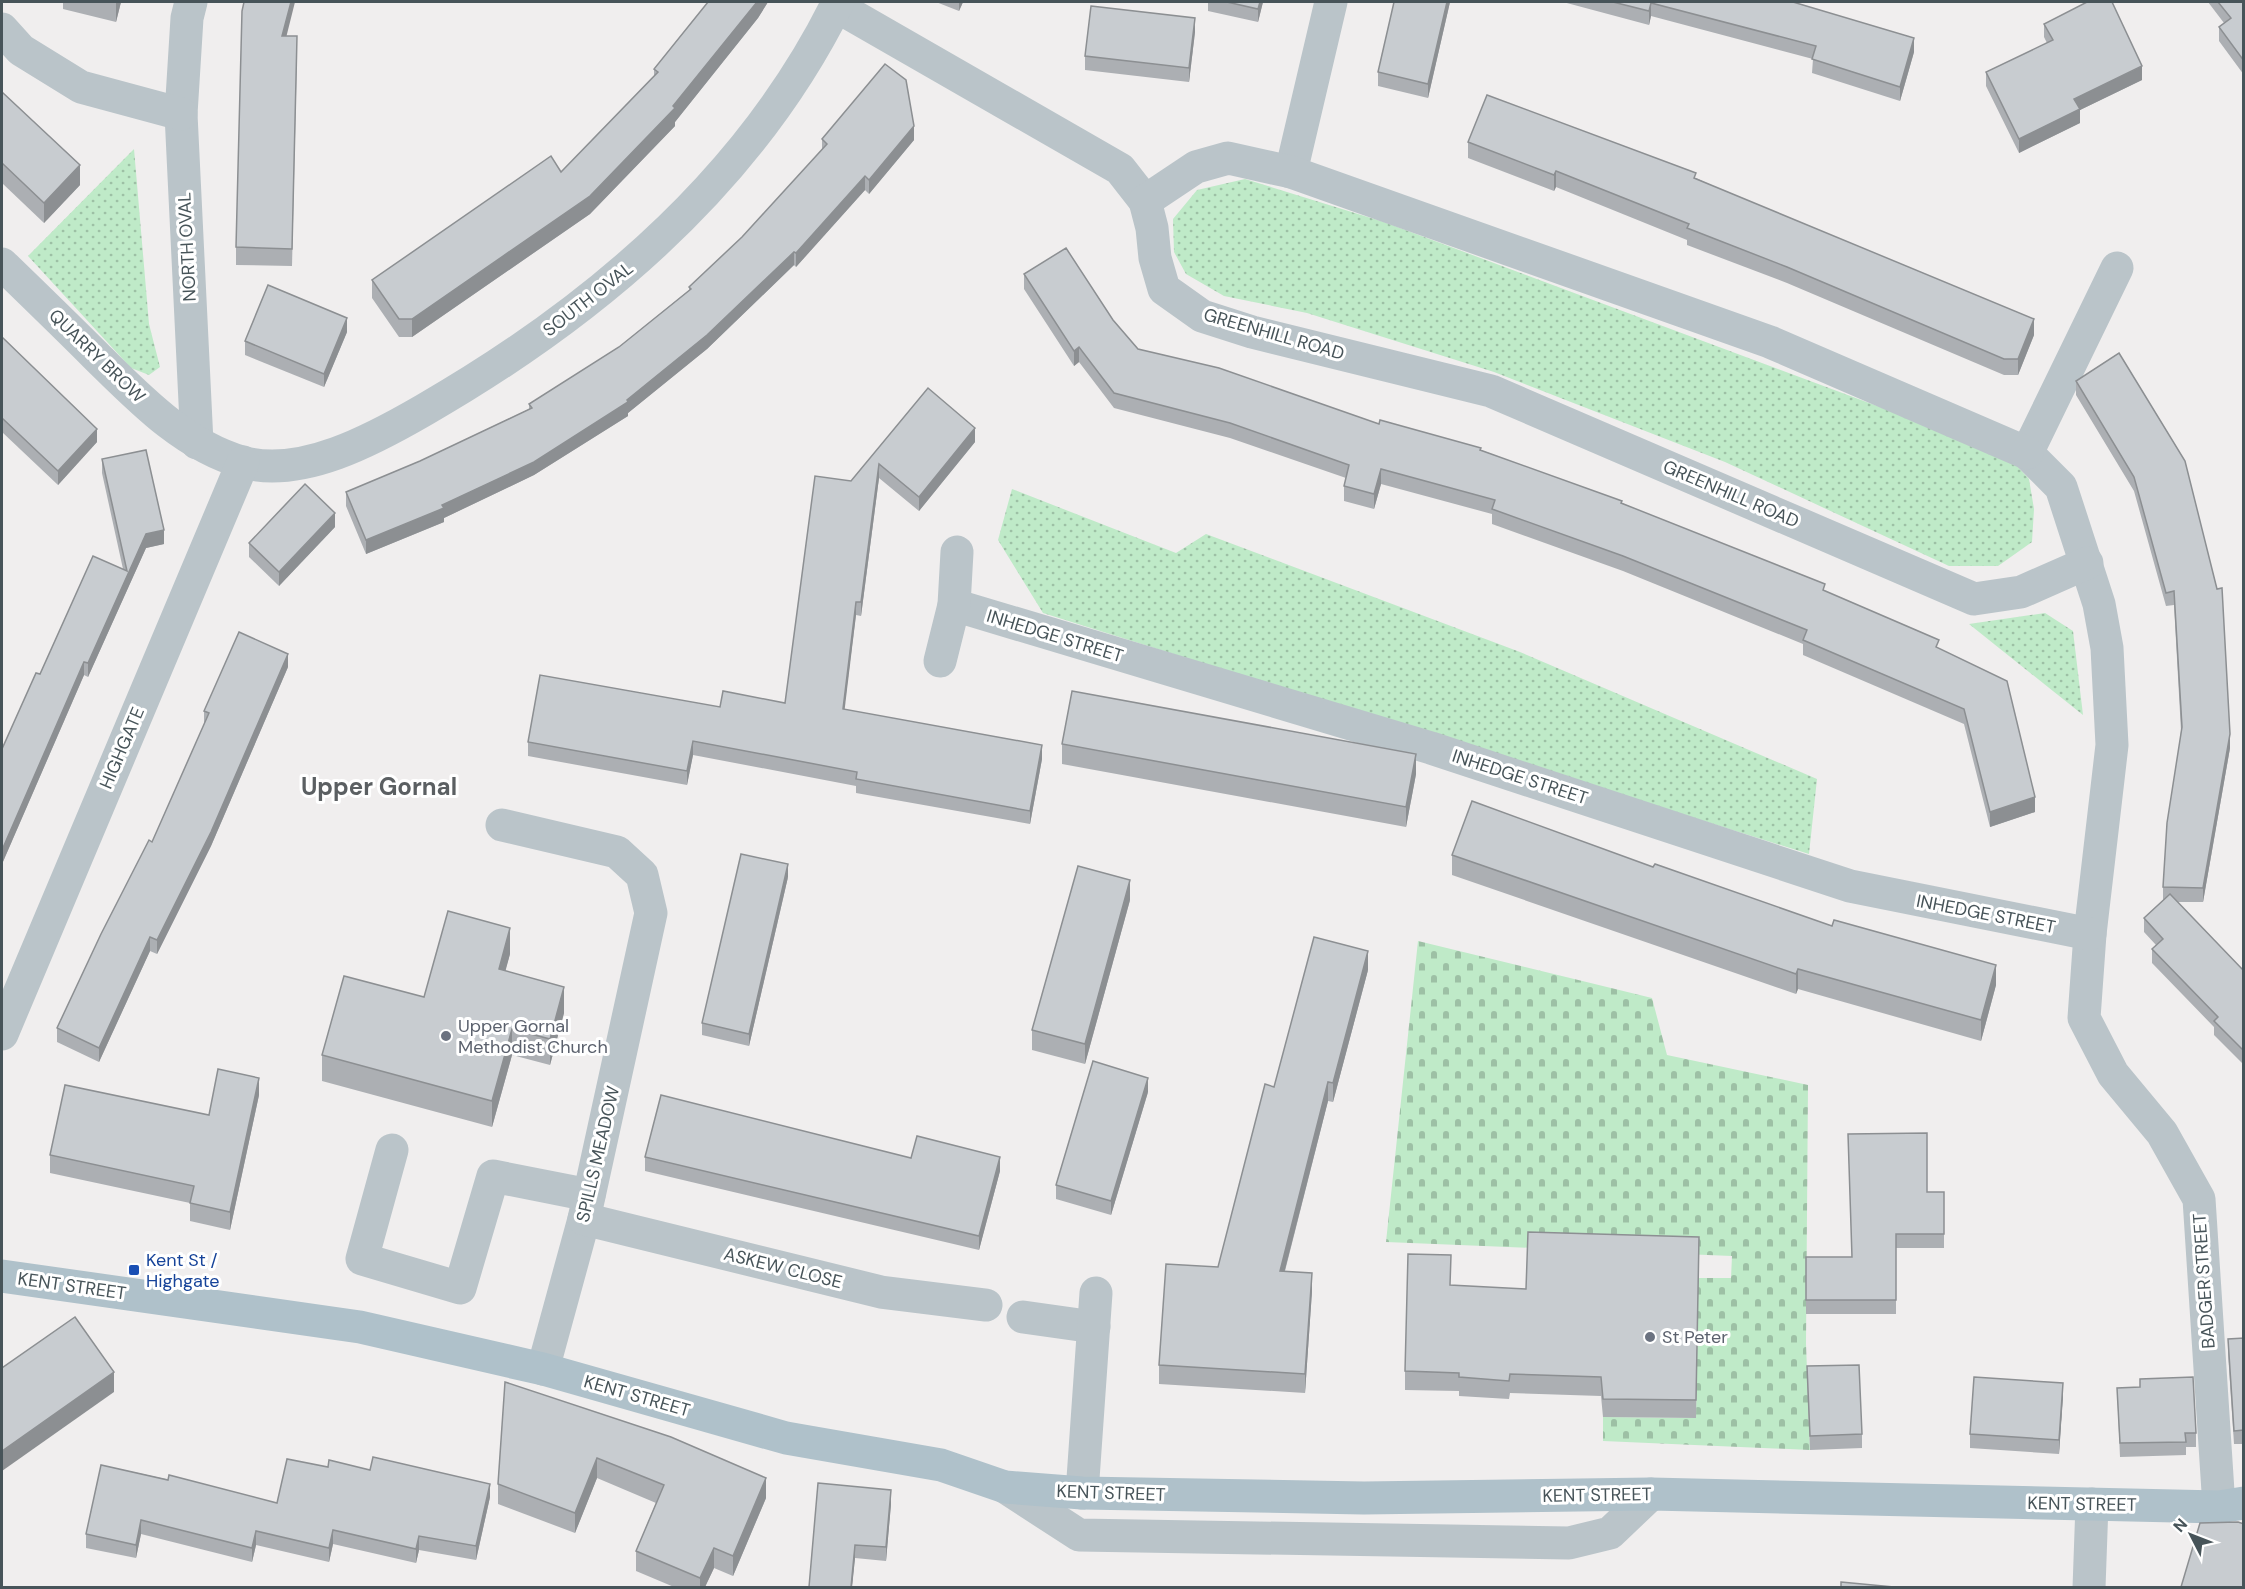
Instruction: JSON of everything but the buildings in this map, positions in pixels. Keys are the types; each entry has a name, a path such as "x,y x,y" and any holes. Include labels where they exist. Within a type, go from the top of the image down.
{"main road":[{"name":"KENT STREET","path":"5,1281 360,1327 543,1369 786,1438 941,1465 1005,1487 1082,1493 1365,1498 1651,1494 2231,1505"}],"street":[{"name":"NORTH OVAL","path":"191,2 187,18 181,114 197,443"},
{"path":"1291,172 1331,2"},
{"path":"837,4 1120,169 1145,201 1196,167 1228,158 1291,172 1770,342 2027,453 2061,487 2086,562"},
{"name":"SOUTH OVAL","path":"243,462 278,466 339,453 391,429 498,367 573,314 632,266 679,221 734,160 795,74 837,4"},
{"path":"2,29 21,50 81,87 181,114"},
{"name":"GREENHILL ROAD","path":"1145,201 1152,228 1155,258 1164,289 1202,316 1252,332 1491,391 1974,599 2021,592 2086,562"},
{"name":"QUARRY BROW","path":"2,264 151,410 197,443"},
{"path":"2027,453 2117,268"},
{"path":"197,443 243,462"},
{"name":"HIGHGATE","path":"2,1034 243,462"},
{"path":"940,661 954,605 957,552"},
{"name":"BADGER STREET","path":"2086,562 2099,604 2107,648 2112,745 2090,934 2084,1018 2113,1074 2162,1133 2199,1199 2231,1505"},
{"name":"INHEDGE STREET","path":"954,605 1431,748 1850,886 2090,934"},
{"name":"SPILLS MEADOW","path":"502,825 617,852 642,875 651,913 586,1207 543,1369"},
{"name":"ASKEW CLOSE","path":"392,1150 362,1259 460,1288 494,1176 586,1207 881,1292 986,1305"},
{"path":"1082,1493 1096,1293"},
{"path":"1023,1317 1094,1327"},
{"path":"1005,1487 1079,1535 1569,1543 1610,1533 1651,1494"},
{"path":"2089,1587 2092,1504"}],"green space":[{"path":"134,149 149,324 160,367 149,375 131,368 28,256"},
{"path":"1245,179 1384,222 2006,454 2029,479 2034,509 2032,542 1998,566 1949,566 1725,462 1494,372 1307,313 1224,296 1186,274 1174,252 1173,219 1197,190"},
{"path":"1012,489 1176,553 1206,534 1520,652 1817,779 1809,854 1043,613 998,540"},
{"path":"2045,613 2073,631 2083,715 1969,624"},
{"path":"1418,941 1652,998 1667,1055 1808,1085 1806,1344 1810,1450 1603,1441 1603,1417 1696,1418 1698,1278 1731,1278 1732,1256 1386,1242"}],"place":[{"name":"Upper Gornal Methodist Church","path":"446,1036"},
{"name":"Kent St / Highgate","path":"134,1270"},
{"name":"St Peter","path":"1650,1337"}],"district":[{"name":"Upper Gornal","path":"379,786"}]}
